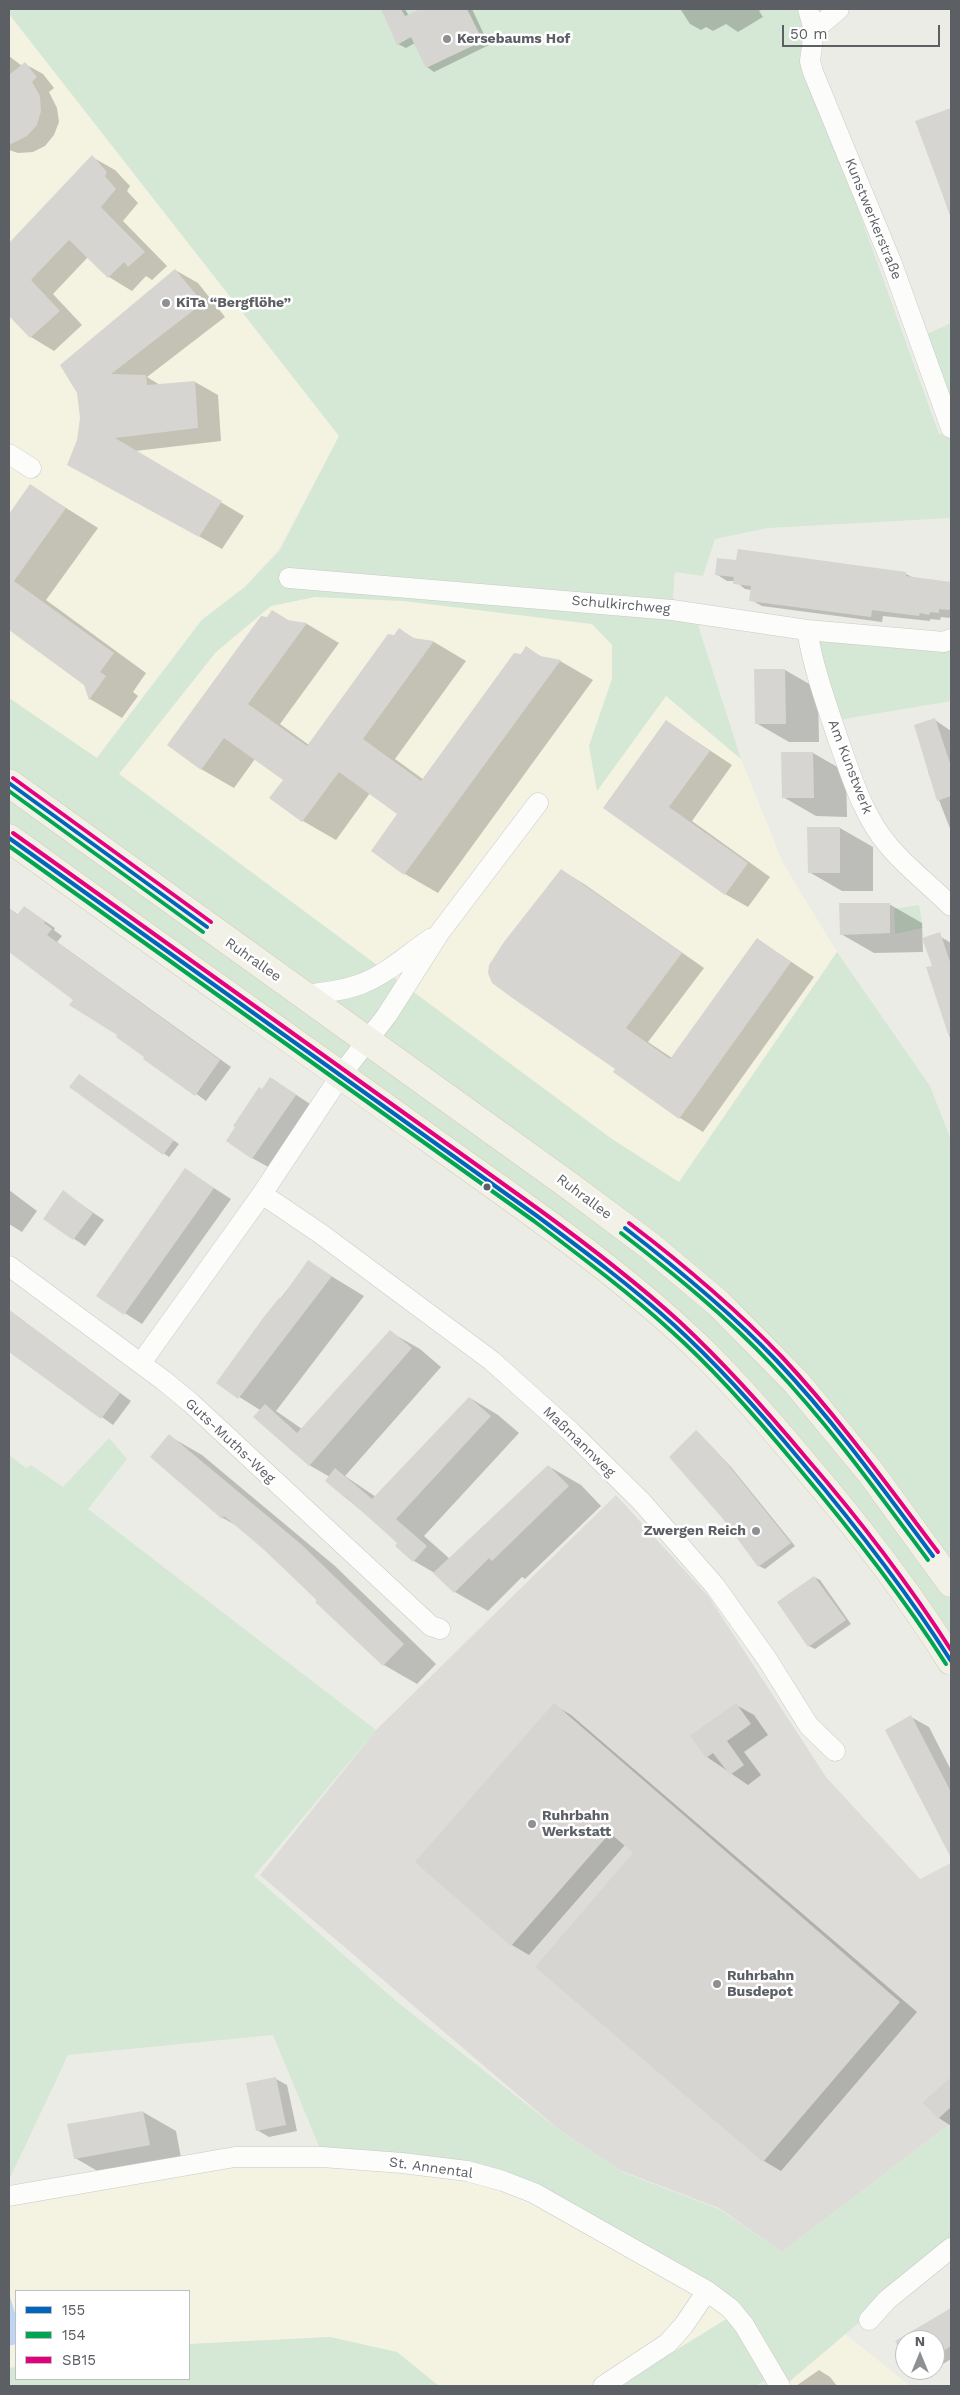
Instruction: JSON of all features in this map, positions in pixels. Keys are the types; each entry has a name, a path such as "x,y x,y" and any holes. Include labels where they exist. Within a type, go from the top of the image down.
{"main road":[{"name":"Ruhrallee","path":"9,783 571,1187 650,1246 718,1303 802,1389 871,1473 951,1583"},
{"path":"9,838 144,937 341,1075 598,1262 705,1354 763,1416 874,1548 905,1590 951,1661"}],"street":[{"name":"Kunstwerkerstraße","path":"808,9 814,30 810,61 813,72 892,264 951,428"},
{"path":"814,30 839,9"},
{"path":"9,454 31,468"},
{"name":"Schulkirchweg","path":"289,578 672,610 807,630 944,642 951,639"},
{"name":"Am Kunstwerk","path":"807,630 813,665 849,771 874,825 888,846 951,906"},
{"path":"141,1363 262,1194 341,1075 368,1041 440,932 538,803"},
{"path":"304,995 345,989 362,984 392,966 440,932"},
{"name":"Maßmannweg","path":"262,1194 321,1234 492,1361 570,1431 641,1501 715,1586 767,1659 809,1726 835,1751"},
{"name":"Guts-Muths-Weg","path":"9,1266 141,1363 191,1403 431,1626 440,1629"},
{"name":"St. Annental","path":"9,2196 236,2157 322,2157 402,2163 467,2172 503,2180 534,2193 707,2291 731,2309 744,2325 780,2386"},
{"path":"869,2320 887,2300 951,2248"},
{"path":"603,2386 668,2343 684,2325 707,2291"}],"shaded area":[{"path":"9,9 802,9 806,65 939,434 949,435 951,440 951,518 768,528 715,539 703,576 675,572 673,598 697,622 741,759 666,696 597,791 589,746 612,679 612,645 592,624 404,601 315,597 271,606 216,652 119,774 612,1139 679,1182 837,952 930,1086 951,1140 951,1580 717,1304 951,1587 951,1658 707,1355 9,836 9,698 97,758 202,620 245,587 280,550 339,436 9,14"},
{"path":"9,14 339,436 279,549 244,587 201,620 96,758 9,698"},
{"path":"951,323 951,419 925,335"},
{"path":"315,597 404,601 592,624 612,645 612,679 589,746 597,791 666,696 741,759 783,863 837,952 679,1183 610,1140 119,774 216,652 238,631 271,606"},
{"path":"807,630 951,639 951,701 832,721"},
{"path":"919,905 923,928 895,934 894,909"},
{"path":"109,1438 127,1459 88,1509 376,1730 254,1876 396,2001 559,2130 622,2172 719,2209 782,2252 951,2123 951,2245 784,2386 770,2377 756,2386 618,2386 728,2318 709,2295 535,2192 323,2156 273,2035 68,2055 9,2180 9,1455 26,1468 31,1465 63,1487"},
{"path":"616,1495 709,1597 826,1777 920,1879 951,1863 951,2123 782,2252 719,2208 619,2170 558,2129 260,1875 376,1730"},
{"path":"235,2157 467,2172 631,2248 728,2318 618,2386 439,2386 419,2372 330,2337 190,2344 190,2290 15,2290 15,2367 9,2368 9,2197"},
{"path":"845,2334 895,2374 895,2380 902,2380 910,2386 784,2386"},
{"path":"330,2337 397,2352 439,2386 9,2386 9,2368 15,2367 15,2380 190,2380 190,2344"}],"water":[{"path":"9,2293 15,2314 15,2344 9,2346"}],"building":[{"name":"Kersebaums Hof","path":"381,9 401,9 405,16 421,9 467,9 483,41 426,68 411,37 397,45"},
{"path":"25,62 37,77 32,82 40,96 41,111 37,125 27,136 9,145 9,75"},
{"path":"951,108 951,214 950,214 915,121"},
{"path":"92,155 107,172 105,176 116,189 101,207 145,252 128,267 124,262 108,278 69,240 31,280 60,311 30,338 9,316 9,243"},
{"path":"175,269 203,303 111,374 146,375 147,385 195,381 198,428 115,438 222,501 199,537 67,465 77,440 80,418 77,393 60,365"},
{"path":"30,484 66,508 14,581 114,653 100,672 106,676 89,700 84,685 9,630 9,514"},
{"path":"738,549 906,572 906,576 951,582 951,608 949,610 939,609 939,613 930,612 929,615 920,613 919,616 872,610 871,617 749,601 751,586 733,584 734,577 715,575 717,558 736,560"},
{"path":"272,610 287,620 307,623 248,704 307,746 388,634 394,635 399,628 413,638 434,641 363,739 421,781 514,653 521,654 526,646 540,656 561,660 404,875 371,851 397,814 339,772 302,822 269,798 283,780 224,738 201,770 167,745 261,616 267,617"},
{"path":"754,669 785,669 786,724 755,724"},
{"path":"935,718 951,766 951,796 937,801 914,725"},
{"path":"666,720 710,751 669,807 748,863 725,895 603,808"},
{"path":"781,752 813,752 814,798 782,798"},
{"path":"807,827 840,827 840,873 808,873"},
{"path":"561,869 682,953 626,1028 670,1059 757,938 791,962 679,1119 613,1072 615,1069 492,983 488,973 489,965 504,942"},
{"path":"839,903 890,903 890,933 840,935"},
{"path":"24,906 45,921 44,923 52,929 47,935 220,1060 195,1096 143,1059 144,1057 116,1037 117,1035 69,1005 73,1000 9,952 9,908 17,915"},
{"path":"940,932 951,965 951,1034 948,1034 926,967 932,966 922,938"},
{"path":"79,1074 174,1140 163,1155 69,1087"},
{"path":"270,1077 296,1095 252,1159 226,1141 235,1127 233,1126 259,1087 262,1089"},
{"path":"185,1168 214,1188 124,1315 96,1296"},
{"path":"63,1190 93,1213 73,1240 43,1219"},
{"path":"308,1260 332,1276 238,1399 216,1383 263,1318 279,1298 281,1299"},
{"path":"9,1310 120,1393 101,1419 9,1352"},
{"path":"390,1330 412,1348 309,1466 253,1417 265,1404 297,1433"},
{"path":"469,1397 491,1416 396,1519 427,1546 413,1562 395,1546 397,1543 345,1496 325,1481 335,1468 372,1499"},
{"name":"Zwergen Reich","path":"696,1430 726,1462 791,1543 758,1567 723,1519 669,1457"},
{"path":"169,1434 302,1545 404,1644 383,1666 315,1602 317,1600 262,1548 224,1516 222,1519 150,1457"},
{"path":"548,1465 569,1486 492,1561 489,1558 454,1593 433,1573"},
{"path":"814,1576 846,1620 808,1647 777,1602"},
{"name":"Ruhrbahn Busdepot","path":"554,1703 900,2002 763,2162 535,1967 633,1853 610,1833 511,1946 415,1862"},
{"path":"736,1703 751,1724 727,1741 744,1765 730,1775 713,1753 706,1758 690,1736"},
{"path":"911,1715 951,1792 951,1858 885,1730"},
{"path":"276,2077 286,2125 256,2131 246,2083"},
{"path":"951,2077 951,2107 938,2119 923,2102"},
{"path":"143,2111 150,2145 74,2159 67,2124"},
{"path":"951,2308 951,2346 945,2350 945,2330 914,2330"}],"transit line":[{"name":"SB15","path":"13,778 211,922"},
{"name":"155","path":"9,783 207,927"},
{"name":"154","path":"9,791 203,932"},
{"name":"SB15","path":"13,833 577,1237 663,1307 697,1338 778,1424 865,1529 901,1576 951,1650"},
{"name":"155","path":"9,838 537,1216 607,1269 658,1311 724,1374 801,1461 879,1558 951,1661"},
{"name":"154","path":"9,846 534,1221 654,1316 720,1378 781,1447 874,1562 946,1664"},
{"name":"SB15","path":"629,1223 708,1287 782,1357 843,1428 938,1552"},
{"name":"155","path":"625,1228 703,1291 776,1360 838,1431 933,1556"},
{"name":"154","path":"621,1233 699,1296 772,1365 833,1435 928,1560"}],"place":[{"name":"Kersebaums Hof","path":"447,39"},
{"name":"KiTa “Bergflöhe”","path":"166,303"},
{"name":"Zwergen Reich","path":"756,1531"},
{"name":"Ruhrbahn Werkstatt","path":"532,1824"},
{"name":"Ruhrbahn Busdepot","path":"717,1984"}]}
